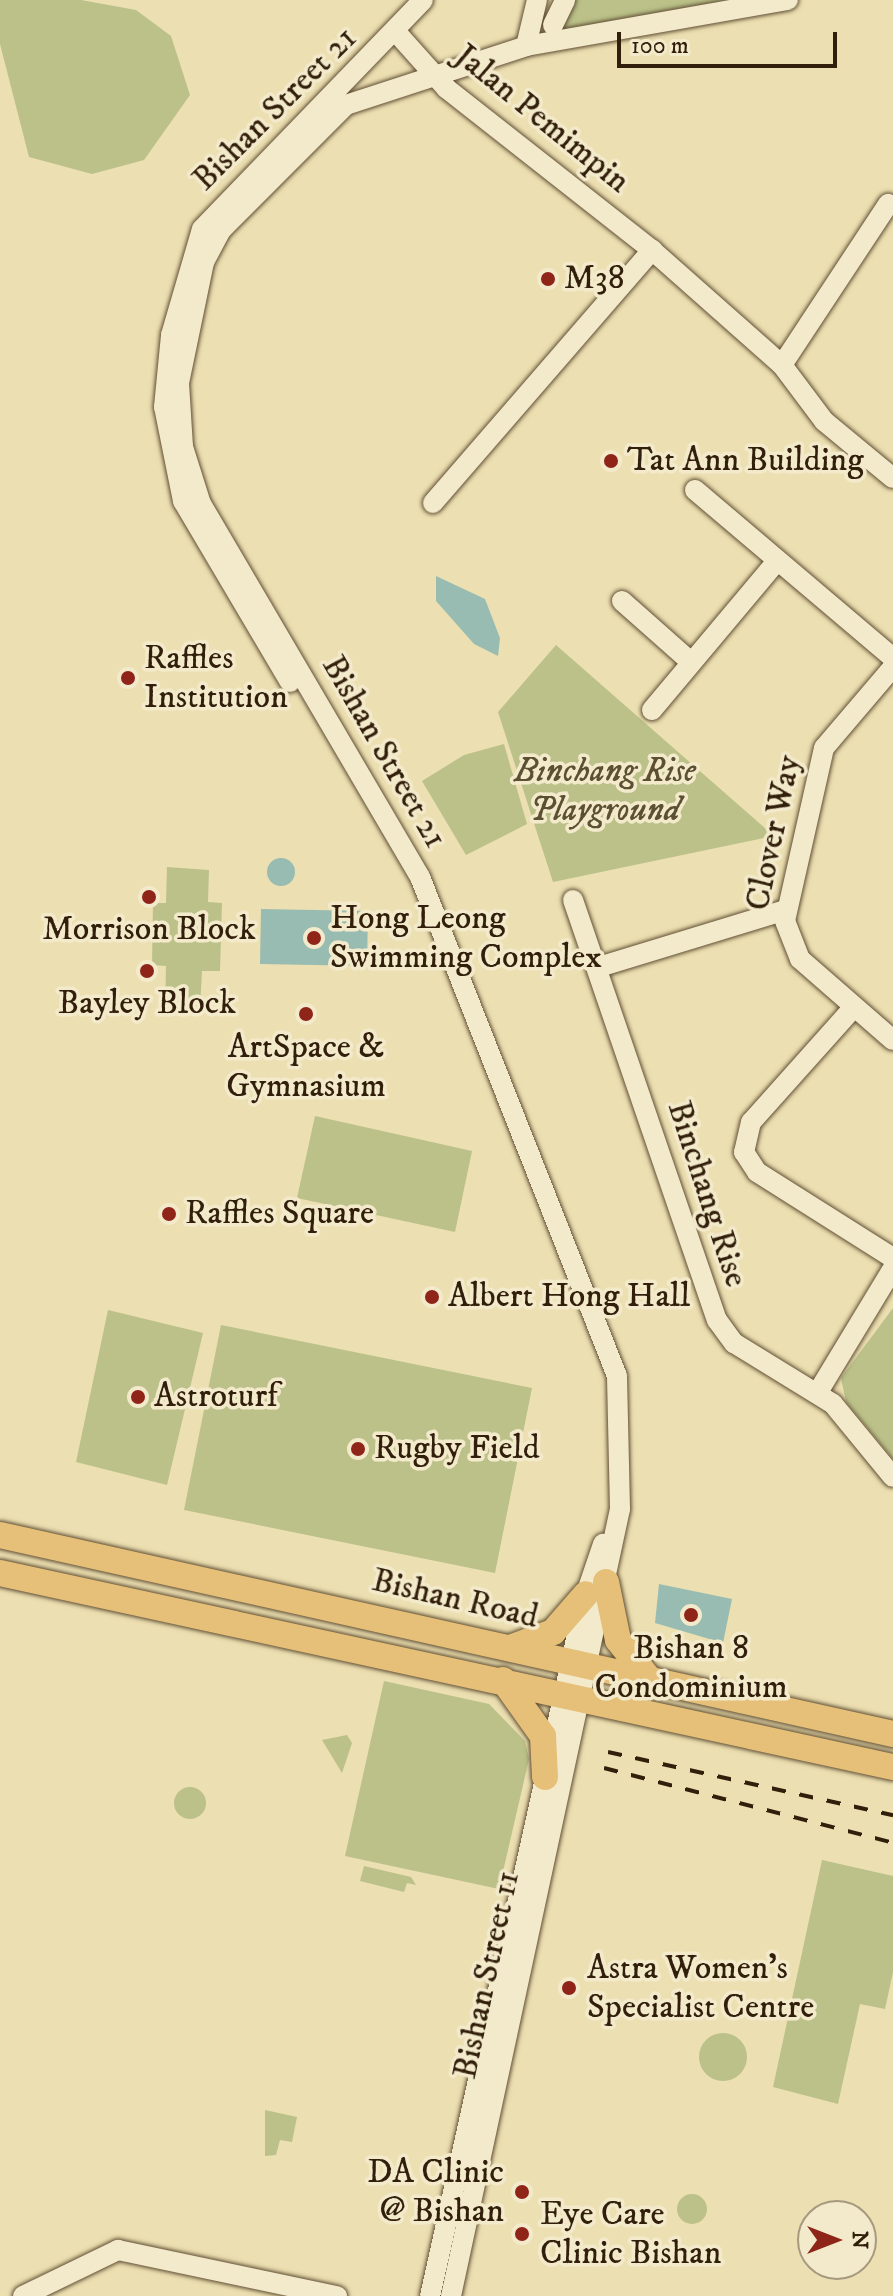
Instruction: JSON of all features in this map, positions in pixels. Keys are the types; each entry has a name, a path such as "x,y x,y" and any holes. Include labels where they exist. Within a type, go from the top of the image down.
{"main road":[{"name":"Bishan Road","path":"0,1535 893,1734"},
{"name":"Bishan Road","path":"1,1574 503,1680 893,1767"},
{"path":"510,1648 553,1632 596,1588 618,1640 650,1680"},
{"path":"503,1680 543,1736 545,1777"}],"street":[{"name":"Bishan Street 21","path":"423,0 397,33 202,229 171,335 166,432 179,491 199,533 411,877 595,1329 609,1382 614,1472 596,1588"},
{"path":"526,46 537,0"},
{"path":"553,25 565,0"},
{"name":"Jalan Pemimpin","path":"526,46 788,0"},
{"name":"Jalan Pemimpin","path":"397,33 435,77 652,250 782,365 824,421 893,478"},
{"name":"Bishan Street 21","path":"526,46 346,105 221,230 204,262 186,343 183,447 213,529 420,877 601,1319 617,1376 623,1472 574,1697"},
{"path":"475,65 471,89 487,117"},
{"path":"782,365 888,204"},
{"path":"433,503 652,250"},
{"path":"695,490 893,658"},
{"path":"652,710 777,561"},
{"path":"622,601 691,662"},
{"name":"Clover Way","path":"893,667 824,748 786,910 795,952 893,1040"},
{"name":"Binchang Rise","path":"573,900 599,967 711,1310 734,1343 818,1392 893,1477"},
{"path":"599,967 786,910"},
{"path":"854,1007 751,1122 744,1152 757,1172 893,1258"},
{"path":"818,1392 893,1268"},
{"name":"Bishan Street 11","path":"430,2296 545,1777 574,1697"},
{"name":"Bishan Street 11","path":"451,2296 574,1697"},
{"path":"23,2296 118,2250 337,2296"}],"green space":[{"path":"0,0 81,0 136,10 171,36 190,95 144,160 92,174 29,157 0,44"},
{"path":"566,0 761,0 551,41"},
{"name":"Binchang Rise Playground","path":"556,645 774,836 553,882 498,712"},
{"path":"504,744 527,824 466,855 422,781 464,755"},
{"path":"167,867 209,870 208,902 222,903 220,971 202,971 200,1009 165,1010 166,966 152,965 153,903 166,903"},
{"path":"315,1116 472,1151 455,1232 297,1198"},
{"path":"893,1308 893,1459 846,1402 841,1378"},
{"name":"Astroturf","path":"108,1310 203,1333 167,1485 76,1462"},
{"name":"Rugby Field","path":"221,1325 532,1388 495,1573 184,1510"},
{"path":"384,1681 489,1704 525,1741 529,1759 499,1889 345,1856"},
{"path":"347,1735 352,1743 342,1773 322,1740"},
{"path":"190,1787 201,1792 206,1803 201,1814 190,1819 179,1814 174,1803 179,1792"},
{"path":"822,1860 893,1876 893,1972 885,2009 860,2004 838,2104 773,2087"},
{"path":"364,1866 411,1877 416,1885 407,1883 404,1892 360,1881"},
{"path":"723,2033 740,2040 747,2057 740,2074 723,2081 706,2074 699,2057 706,2040"},
{"path":"265,2110 297,2117 292,2142 280,2140 276,2155 265,2156"},
{"path":"692,2194 698,2195 706,2203 706,2215 698,2223 692,2224 686,2223 678,2215 677,2209 678,2203 686,2195"}],"water":[{"path":"436,576 485,599 500,638 498,656 474,644 436,601"},
{"path":"281,858 291,862 295,872 291,882 281,886 271,882 267,872 271,862"},
{"name":"Hong Leong Swimming Complex","path":"261,909 368,911 367,966 260,964"},
{"name":"Bishan 8 Condominium","path":"659,1584 732,1599 723,1643 655,1623"}],"railway":[{"path":"608,1752 893,1815"},
{"path":"604,1768 893,1843"}],"place":[{"name":"M38","path":"548,279"},
{"name":"Tat Ann Building","path":"611,461"},
{"name":"Raffles Institution","path":"128,678"},
{"name":"Morrison Block","path":"149,897"},
{"name":"Hong Leong Swimming Complex","path":"314,938"},
{"name":"Bayley Block","path":"147,971"},
{"name":"ArtSpace & Gymnasium","path":"306,1014"},
{"name":"Raffles Square","path":"169,1214"},
{"name":"Albert Hong Hall","path":"432,1297"},
{"name":"Astroturf","path":"138,1397"},
{"name":"Rugby Field","path":"358,1449"},
{"name":"Bishan 8 Condominium","path":"691,1615"},
{"name":"Astra Women's Specialist Centre","path":"569,1988"},
{"name":"DA Clinic @ Bishan","path":"522,2192"},
{"name":"Eye Care Clinic Bishan","path":"522,2234"}]}
